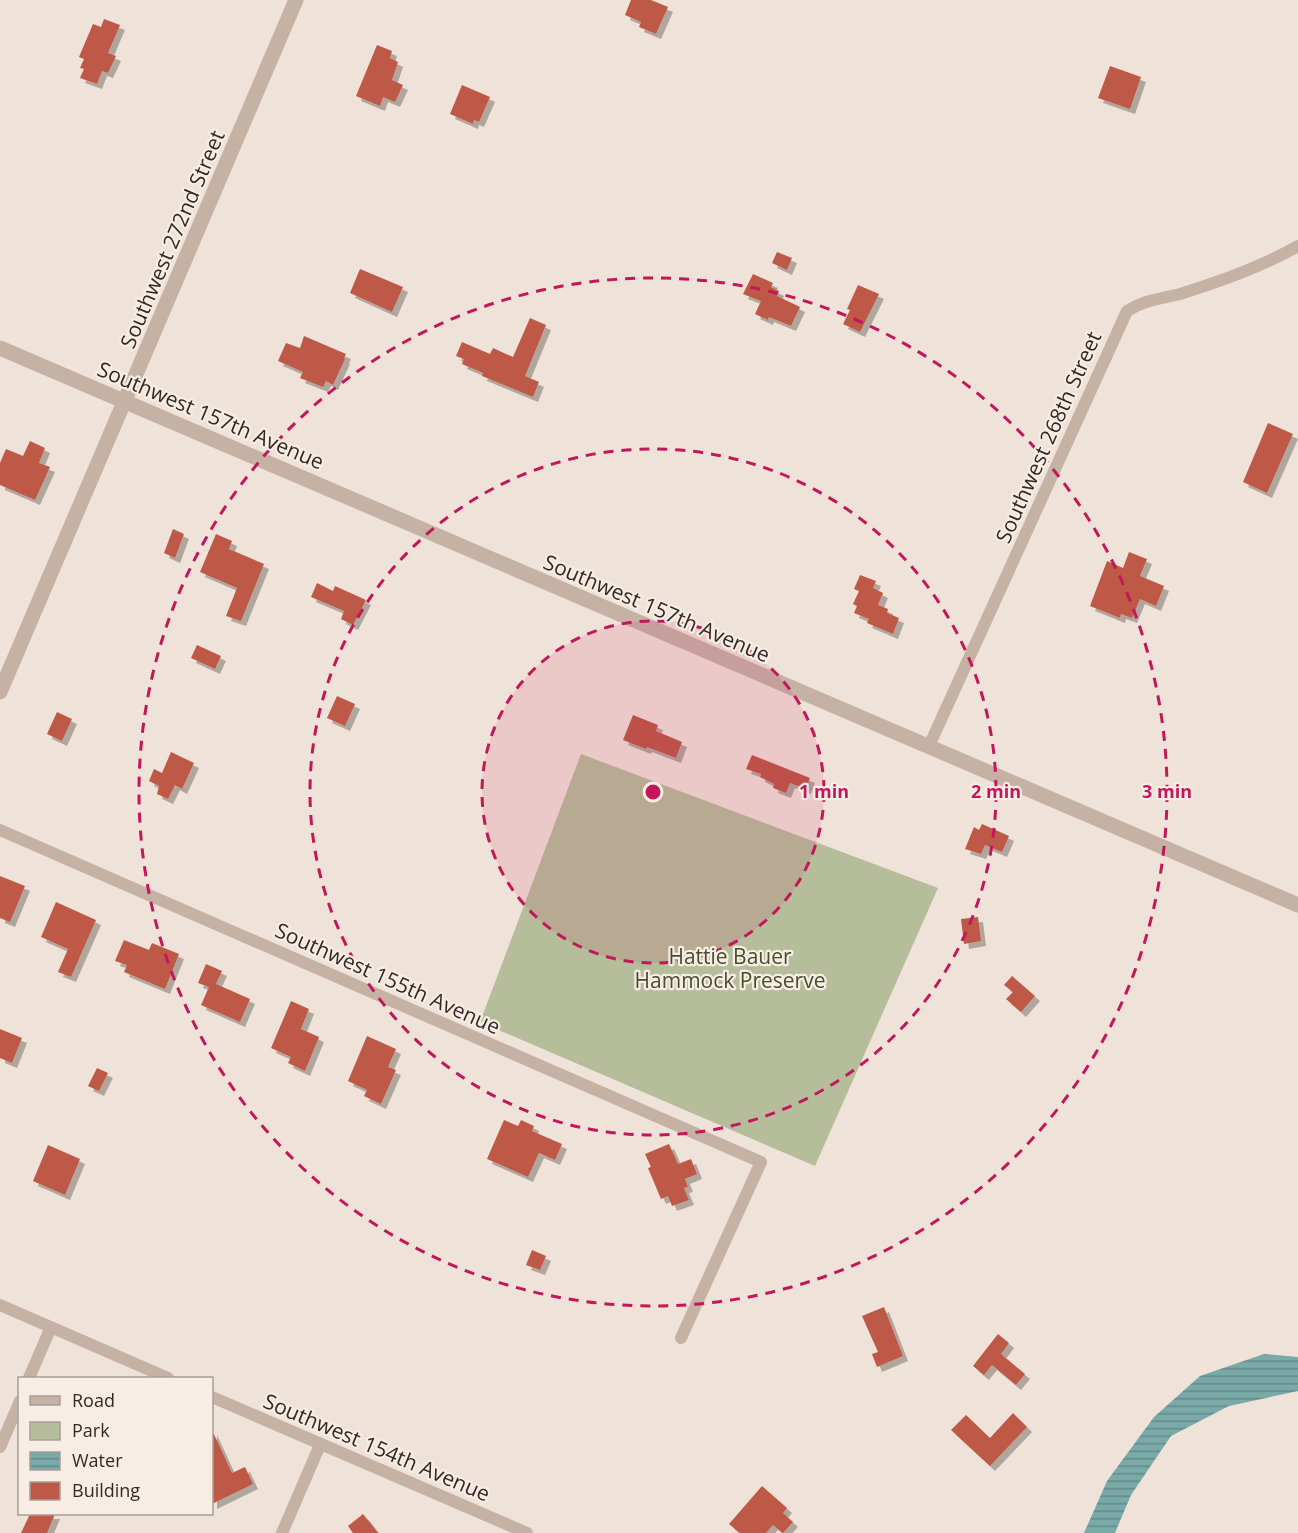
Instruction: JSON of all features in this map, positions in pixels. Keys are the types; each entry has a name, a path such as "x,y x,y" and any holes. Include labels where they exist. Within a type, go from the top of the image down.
{"street":[{"name":"Southwest 272nd Street","path":"0,692 296,0"},
{"name":"Southwest 268th Street","path":"929,746 1127,311 1138,303 1178,294 1272,261 1298,246"},
{"name":"Southwest 157th Avenue","path":"0,348 1298,905"},
{"name":"Southwest 155th Avenue","path":"0,830 760,1162 681,1338"},
{"path":"0,1305 166,1377"},
{"path":"29,1377 51,1327"},
{"name":"Southwest 154th Avenue","path":"213,1397 526,1533"},
{"path":"0,1447 18,1406"},
{"path":"282,1533 320,1445"}],"green space":[{"name":"Hattie Bauer Hammock Preserve","path":"581,754 938,888 815,1166 480,1022"}],"water":[{"path":"1264,1354 1298,1357 1298,1391 1229,1406 1171,1436 1131,1495 1115,1533 1084,1533 1107,1481 1154,1417 1200,1376"}],"building":[{"path":"631,0 651,0 668,7 656,34 639,27 641,22 625,15"},
{"path":"104,19 120,25 108,53 116,56 108,73 102,71 97,84 80,78 84,69 80,68 84,59 79,57 93,24 101,27"},
{"path":"377,45 392,51 390,58 398,62 392,80 403,85 395,102 383,97 380,106 356,96"},
{"path":"1110,66 1141,77 1130,109 1098,98"},
{"path":"462,85 490,97 479,122 474,120 473,124 450,114"},
{"path":"777,252 792,258 787,270 772,263"},
{"path":"360,269 403,287 392,312 350,293"},
{"path":"753,274 773,283 771,287 779,291 777,296 800,307 791,326 755,314 761,301 743,294"},
{"path":"858,285 879,294 860,332 843,324"},
{"path":"530,318 546,325 525,376 539,382 533,397 482,376 483,373 462,364 464,359 456,356 462,342 490,354 493,348 513,357"},
{"path":"304,336 346,354 333,385 326,381 323,387 300,378 303,372 278,361 286,343 300,348"},
{"path":"1268,423 1293,434 1267,493 1243,482"},
{"path":"30,441 45,448 39,463 50,467 35,500 0,485 0,463 6,449 23,456"},
{"path":"173,529 184,534 175,558 164,553"},
{"path":"216,534 232,541 229,549 264,564 241,621 226,616 237,588 200,572"},
{"path":"1129,552 1147,559 1140,576 1164,586 1156,606 1140,599 1132,618 1121,614 1120,618 1090,606 1107,561 1123,568"},
{"path":"860,575 876,581 873,588 883,593 878,605 888,609 887,613 899,618 893,634 867,623 869,619 854,613 857,606 853,604 859,591 854,589"},
{"path":"317,583 333,591 335,586 366,600 353,625 341,619 344,611 311,597"},
{"path":"197,645 221,656 215,669 191,658"},
{"path":"337,696 355,704 345,726 327,718"},
{"path":"57,712 72,719 62,741 47,734"},
{"path":"633,715 658,725 656,731 682,742 676,758 623,740"},
{"path":"171,752 194,763 182,789 175,785 168,799 157,794 159,786 149,781 154,769 162,773"},
{"path":"752,755 810,778 806,789 790,783 786,793 773,788 774,784 760,777 761,774 746,769"},
{"path":"982,824 1009,836 1002,852 985,845 981,854 965,849 974,827 979,830"},
{"path":"0,876 25,886 10,922 0,918"},
{"path":"56,902 96,920 71,977 58,972 68,949 41,937"},
{"path":"978,917 981,941 964,944 961,919"},
{"path":"124,940 149,950 152,943 179,954 165,989 124,972 127,965 115,961"},
{"path":"206,964 222,971 216,984 250,999 240,1022 201,1005 209,987 198,983"},
{"path":"1012,976 1035,996 1021,1012 1006,999 1013,992 1004,985"},
{"path":"291,1001 309,1009 301,1029 319,1037 305,1071 288,1063 291,1057 271,1048"},
{"path":"0,1029 22,1038 12,1063 0,1058"},
{"path":"367,1036 396,1049 388,1067 396,1070 381,1104 364,1096 367,1090 348,1081"},
{"path":"97,1068 108,1073 99,1091 88,1086"},
{"path":"504,1120 518,1126 521,1120 534,1126 532,1131 562,1144 555,1160 539,1153 528,1177 487,1159"},
{"path":"669,1144 678,1164 691,1159 697,1174 685,1179 688,1187 684,1188 689,1200 672,1206 668,1196 661,1199 648,1168 651,1167 645,1154"},
{"path":"48,1145 80,1159 65,1195 33,1181"},
{"path":"532,1250 546,1256 540,1270 526,1265"},
{"path":"884,1307 903,1356 877,1367 872,1354 878,1352 862,1316"},
{"path":"998,1334 1009,1343 1001,1354 1025,1374 1016,1385 992,1365 984,1375 973,1366"},
{"path":"1013,1413 1027,1427 990,1466 951,1430 966,1415 990,1438"},
{"path":"213,1432 232,1473 245,1467 253,1484 213,1504"},
{"path":"762,1486 787,1508 783,1513 793,1522 783,1533 773,1525 766,1533 740,1533 729,1524"},
{"path":"363,1514 378,1533 353,1533 348,1526"},
{"path":"30,1515 55,1515 47,1533 21,1533"}]}
